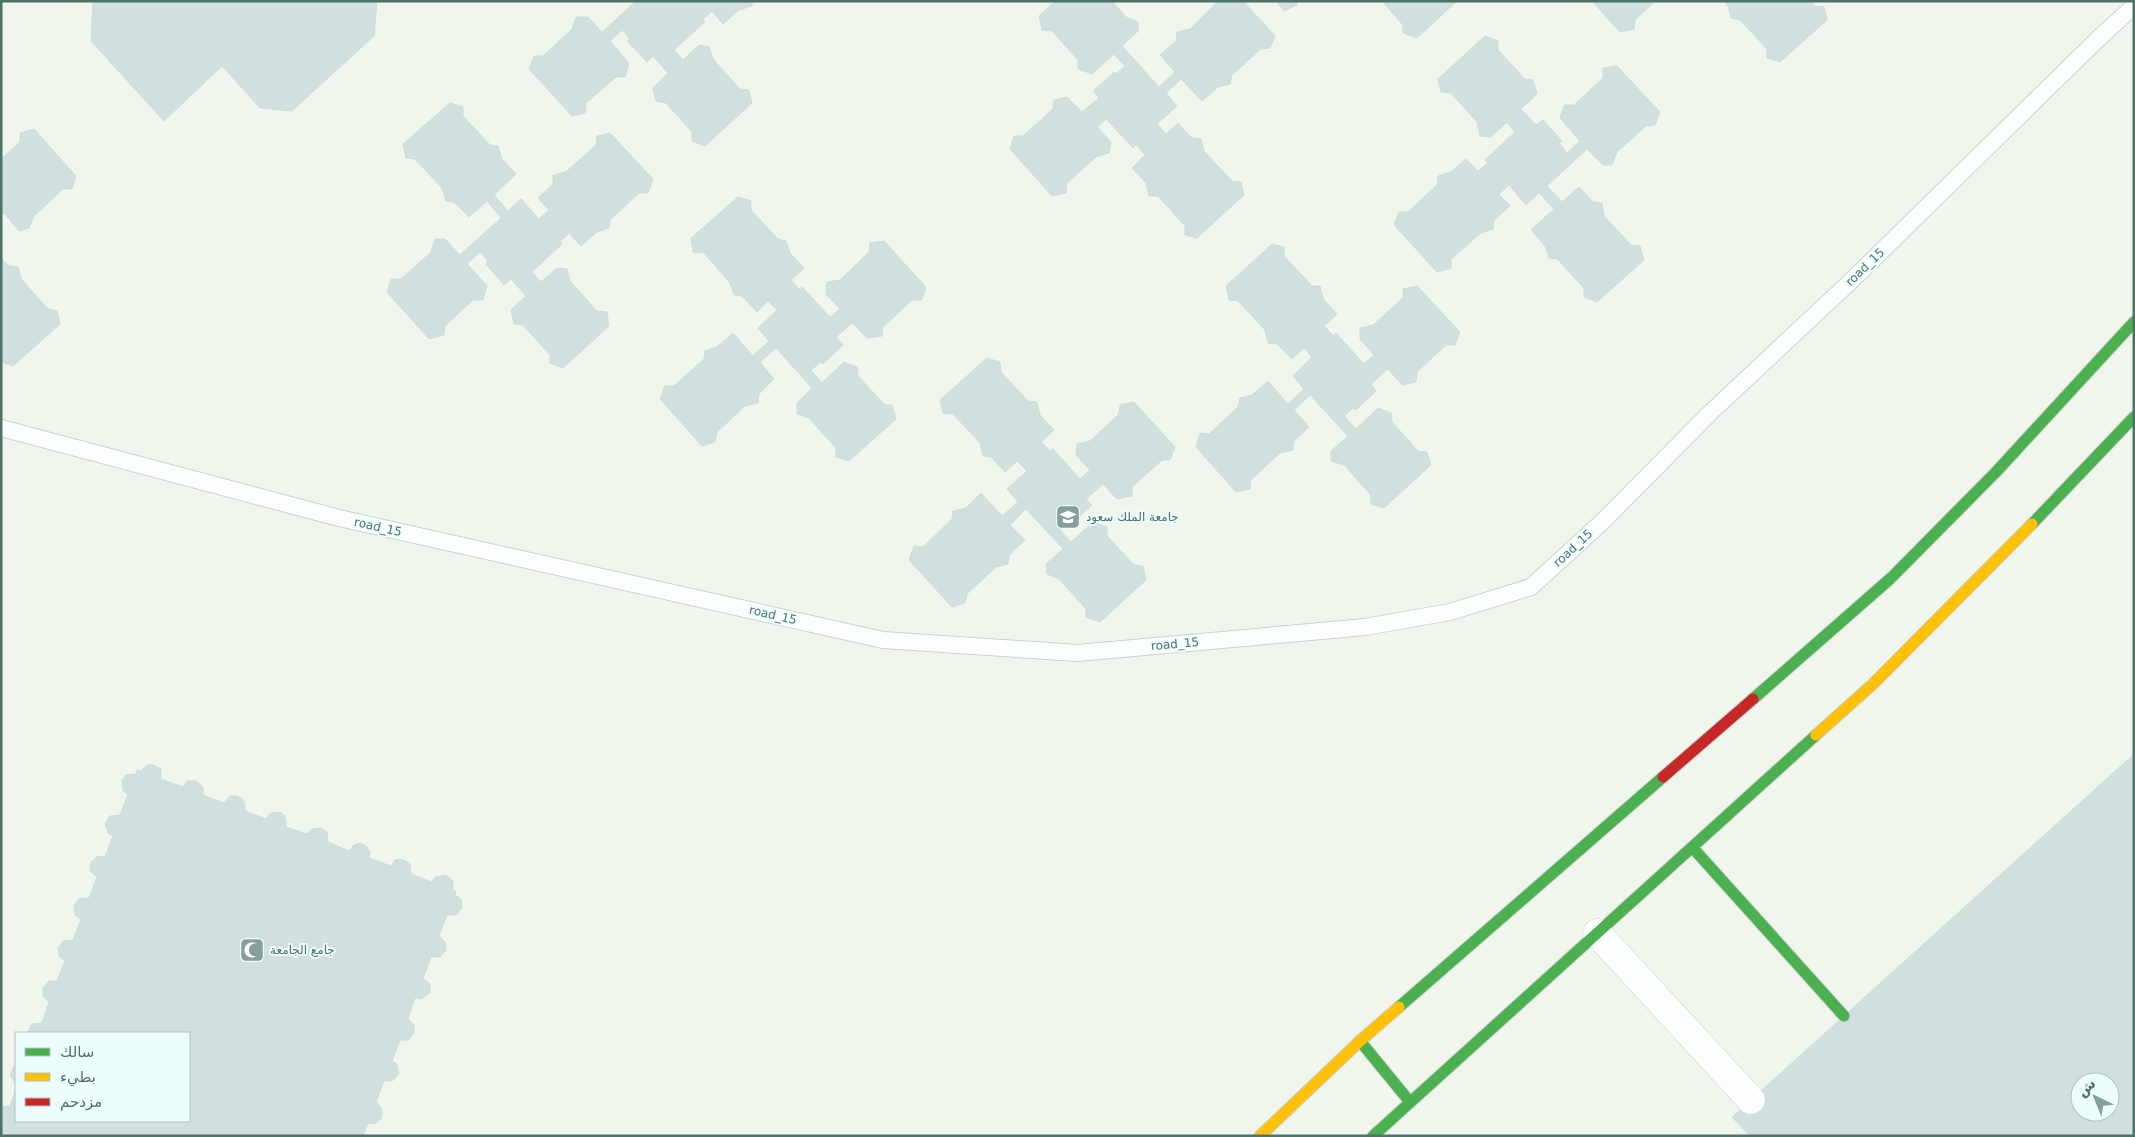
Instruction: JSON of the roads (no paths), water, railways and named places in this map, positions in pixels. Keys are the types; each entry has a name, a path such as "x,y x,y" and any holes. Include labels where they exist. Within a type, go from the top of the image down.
{"street":[{"path":"1260,1136 1360,1041 1891,578 1996,472 2134,322"},
{"path":"1374,1136 1873,684 2019,538 2133,419"},
{"path":"1692,848 1844,1016"},
{"path":"1597,933 1751,1100"},
{"path":"1360,1041 1410,1102"}],"lane":[{"name":"road_15","path":"1,428 339,518 883,640 1078,653 1365,627 1450,612 1531,587 1602,522 1712,411 1850,282 2134,6"}],"place":[{"name":"جامعة الملك سعود","path":"1068,517"},
{"name":"جامع الجامعة","path":"252,950"}]}
